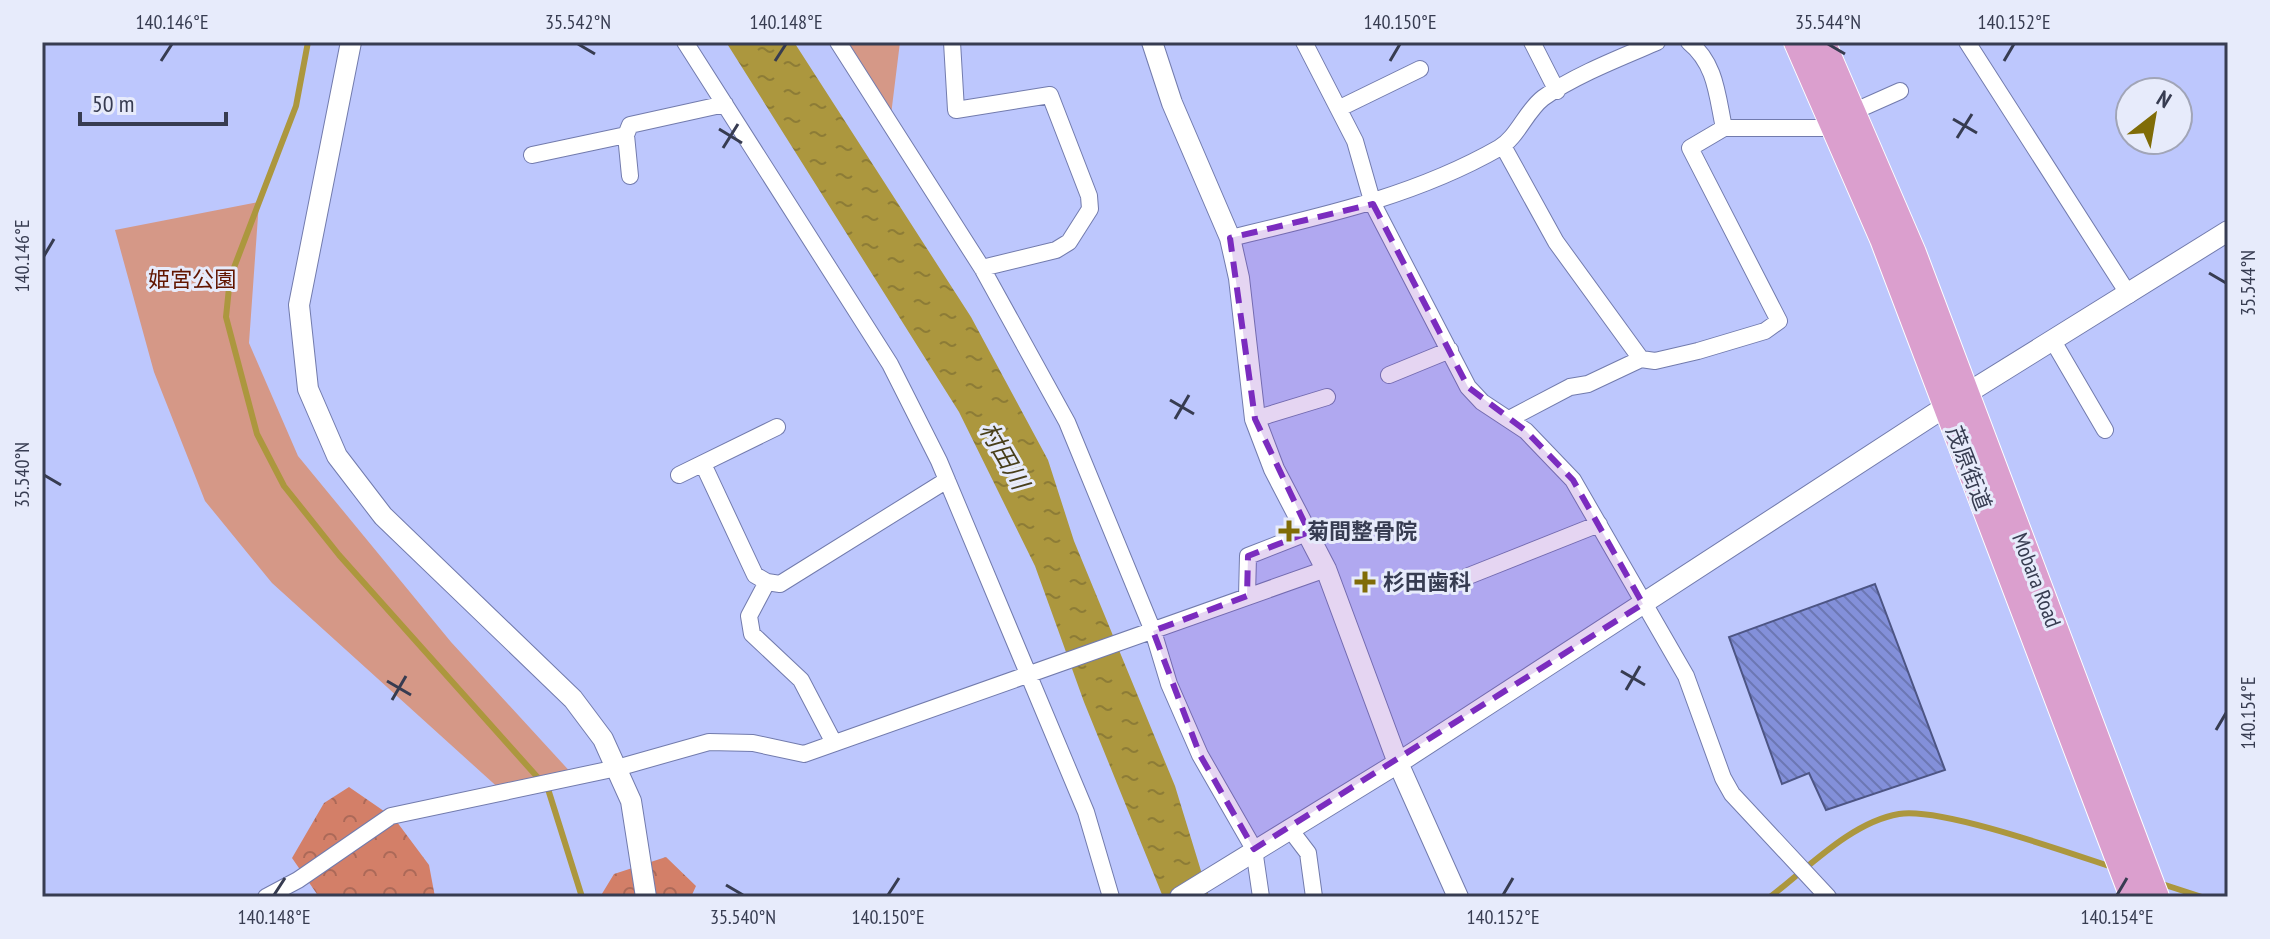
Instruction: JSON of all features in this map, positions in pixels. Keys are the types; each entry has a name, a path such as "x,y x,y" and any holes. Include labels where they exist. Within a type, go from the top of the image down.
{"main road":[{"path":"1797,42 1845,119"},
{"name":"Mobara Road","path":"1822,42 1845,119 2156,897"},
{"name":"茂原街道","path":"1956,400 2133,897"}],"street":[{"path":"351,42 299,305 308,389 337,456 383,516 573,699 603,739 617,768 636,824 646,897"},
{"path":"685,42 890,364 947,480 1086,812 1111,897"},
{"path":"838,42 982,268 1067,422 1153,631 1169,684 1200,755 1254,849 1261,897"},
{"path":"952,42 956,110 1050,95 1089,196 1090,209 1069,242 1056,250 982,268"},
{"path":"1152,42 1172,103 1230,238 1239,278 1255,419 1274,469 1326,569 1398,763 1458,897"},
{"path":"1304,42 1355,141 1373,204 1468,387 1482,402 1526,431 1573,480 1686,676 1723,778 1732,794 1828,897"},
{"path":"1532,42 1557,91"},
{"path":"1230,238 1373,204 1503,146 1525,114 1557,91 1634,47 1657,42"},
{"path":"1689,42 1704,55 1714,79 1724,128"},
{"path":"1967,42 2129,295"},
{"path":"1340,108 1420,69"},
{"path":"1509,419 1570,387 1588,384 1641,359 1655,361 1698,351 1765,331 1779,321 1690,148 1724,128 1845,119 1900,91"},
{"path":"630,176 626,135 630,125 725,104"},
{"path":"532,155 626,135"},
{"path":"1503,146 1556,242 1641,359"},
{"path":"1180,897 1398,763 1956,400 2228,231"},
{"path":"2053,341 2105,430"},
{"path":"1389,375 1450,350"},
{"path":"1255,419 1327,397"},
{"path":"679,475 777,427"},
{"path":"703,464 755,575 767,582 780,584 947,480"},
{"path":"1466,577 1599,524"},
{"path":"1247,596 1248,556 1309,532"},
{"path":"266,897 298,880 391,816 617,768 709,742 753,743 804,754 1326,569"},
{"path":"767,582 749,616 752,634 801,680 834,743"},
{"path":"1289,828 1308,853 1314,897"}],"highlighted area":[{"path":"1373,204 1468,387 1526,431 1573,480 1643,604 1254,849 1200,755 1153,631 1247,596 1248,556 1309,532 1255,419 1230,238"}],"green space":[{"path":"837,42 900,42 890,123"},
{"name":"姫宮公園","path":"259,202 249,343 298,456 451,642 575,777 503,792 272,583 205,501 154,372 115,230"},
{"path":"349,787 394,818 429,865 435,897 319,897 292,858 324,803"},
{"path":"666,857 696,886 691,897 600,897 614,874"}],"water":[{"name":"村田川","path":"726,42 794,42 971,317 1048,460 1074,541 1175,786 1209,897 1163,897 1084,702 1035,566 959,412"}],"building":[{"path":"1875,584 1945,770 1826,810 1809,773 1782,784 1729,637"}],"waterway":[{"path":"308,42 296,106 230,278 226,317 257,434 284,486 339,555 548,789 582,897"},
{"path":"1770,897 1847,836 1864,826 1899,814 1944,817 1974,824 2115,868"},
{"path":"2159,883 2202,897"}],"place":[{"name":"菊間整骨院","path":"1289,531"},
{"name":"杉田歯科","path":"1365,582"}]}
